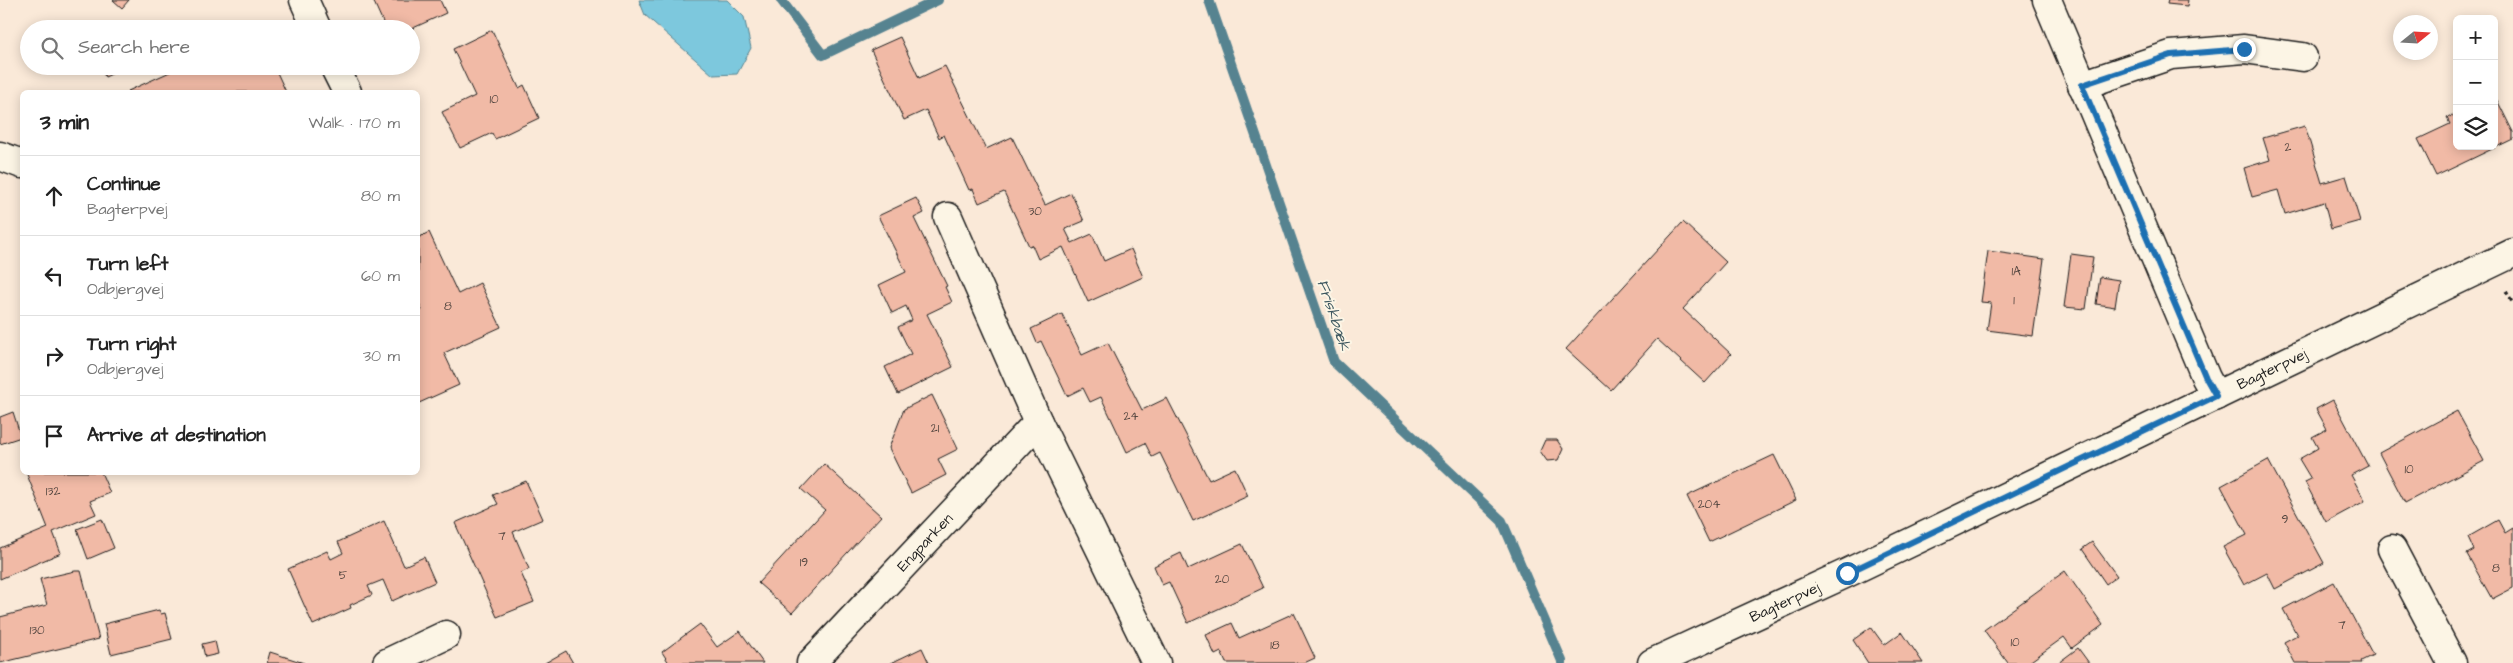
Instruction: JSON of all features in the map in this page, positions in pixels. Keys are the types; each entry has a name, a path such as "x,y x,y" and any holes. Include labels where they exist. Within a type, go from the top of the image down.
{"street":[{"path":"304,0 313,20"},
{"path":"2047,0 2206,378 2216,396"},
{"path":"2082,85 2171,55 2244,49 2303,57"},
{"path":"338,75 345,90"},
{"path":"0,156 20,163"},
{"path":"948,217 1038,422 1156,663"},
{"name":"Bagterpvej","path":"1652,663 1847,573 2513,253"},
{"name":"Engparken","path":"811,663 1038,422"},
{"path":"2392,549 2452,663"},
{"path":"387,663 446,635"}],"water":[{"path":"639,0 727,0 744,17 751,48 737,74 713,75 645,15"}],"building":[{"path":"113,0 129,0 122,8"},
{"path":"373,0 440,0 446,13 420,25 420,20 382,20"},
{"path":"2168,0 2188,0 2187,6 2167,4"},
{"path":"492,30 519,88 524,85 539,118 495,139 492,133 460,148 442,112 475,96 453,49"},
{"path":"900,37 919,78 945,66 986,149 1012,137 1045,205 1071,193 1084,221 1065,229 1072,243 1092,234 1104,261 1131,249 1143,277 1088,302 1063,247 1038,259 1032,245 1029,246 1004,192 979,203 973,189 969,190 944,135 939,138 926,110 904,120 871,50"},
{"path":"163,75 278,75 285,90 130,90"},
{"path":"2498,102 2513,132 2513,139 2498,146"},
{"path":"2453,116 2453,150 2490,150 2436,176 2418,139 2450,124 2447,118"},
{"path":"2305,126 2322,183 2346,176 2360,221 2331,229 2324,202 2285,214 2278,190 2252,197 2244,168 2270,160 2263,138"},
{"path":"916,198 924,213 914,218 947,286 945,287 952,302 927,314 953,367 898,394 885,367 911,354 898,327 912,320 906,306 892,313 879,285 906,272 878,216"},
{"path":"1683,222 1726,262 1683,309 1731,354 1705,383 1657,339 1611,390 1566,349"},
{"path":"429,232 458,294 480,283 501,327 444,353 459,385 420,403 420,311 422,310 420,306 420,237"},
{"path":"1988,251 2044,259 2033,336 1987,330 1991,303 1981,302"},
{"path":"2071,254 2093,257 2086,309 2064,307"},
{"path":"2100,277 2119,280 2115,307 2096,304"},
{"path":"1062,314 1082,355 1108,343 1142,410 1167,398 1209,480 1235,468 1248,496 1193,521 1160,453 1152,457 1145,443 1127,452 1101,397 1090,402 1083,388 1067,396 1041,341 1037,343 1031,329"},
{"path":"932,395 958,449 938,459 946,475 911,493 889,448 904,409"},
{"path":"2333,400 2368,466 2351,475 2365,501 2326,522 2305,482 2311,479 2299,459 2318,448 2312,437 2327,429 2316,409"},
{"path":"2457,411 2484,461 2405,503 2379,453"},
{"path":"13,412 20,437 0,444 0,417"},
{"path":"1545,440 1557,440 1563,449 1558,460 1547,461 1540,451"},
{"path":"1774,455 1796,500 1709,542 1687,496"},
{"path":"2268,460 2324,563 2275,589 2267,573 2244,585 2223,547 2247,535 2221,486"},
{"path":"824,464 881,516 792,613 758,583 825,510 801,489"},
{"path":"27,475 102,475 110,493 90,501 96,514 53,532 61,553 0,579 0,548 48,528"},
{"path":"526,481 543,519 513,532 529,569 521,573 534,602 497,617 455,523 498,504 493,495"},
{"path":"102,519 114,548 88,559 77,529"},
{"path":"2498,520 2505,533 2513,528 2513,588 2492,599 2467,554 2474,550 2468,537"},
{"path":"384,521 404,566 424,557 435,582 392,601 383,580 368,586 372,595 350,605 351,608 313,625 288,569 327,551 331,559 343,553 338,542"},
{"path":"2092,542 2117,576 2106,584 2082,549"},
{"path":"1242,544 1263,588 1188,623 1169,582 1162,585 1154,566 1181,553 1188,569"},
{"path":"81,571 99,639 0,663 0,617 47,605 40,579"},
{"path":"2065,571 2103,625 2072,648 2064,637 2028,663 2008,663 1984,630"},
{"path":"2334,582 2373,655 2361,661 2362,663 2295,663 2284,642 2297,635 2283,609"},
{"path":"159,610 161,614 165,613 172,639 111,654 104,624"},
{"path":"1294,613 1315,658 1304,663 1226,663 1221,652 1215,655 1206,635 1232,623 1239,638"},
{"path":"700,624 717,647 740,631 763,663 669,663 662,652"},
{"path":"1871,627 1884,645 1902,632 1923,663 1868,663 1853,640"},
{"path":"215,641 218,654 205,657 202,644"},
{"path":"922,648 929,663 891,663"},
{"path":"2078,648 2089,663 2058,663"},
{"path":"566,651 573,663 545,663"},
{"path":"270,652 304,663 267,663"}],"waterway":[{"name":"Friskbæk","path":"781,0 823,55 938,0"},
{"name":"Friskbæk","path":"1209,0 1334,362 1502,521 1562,661"}],"route":[{"path":"1847,573 2216,396 2206,378 2082,85 2171,55 2244,49"}]}
